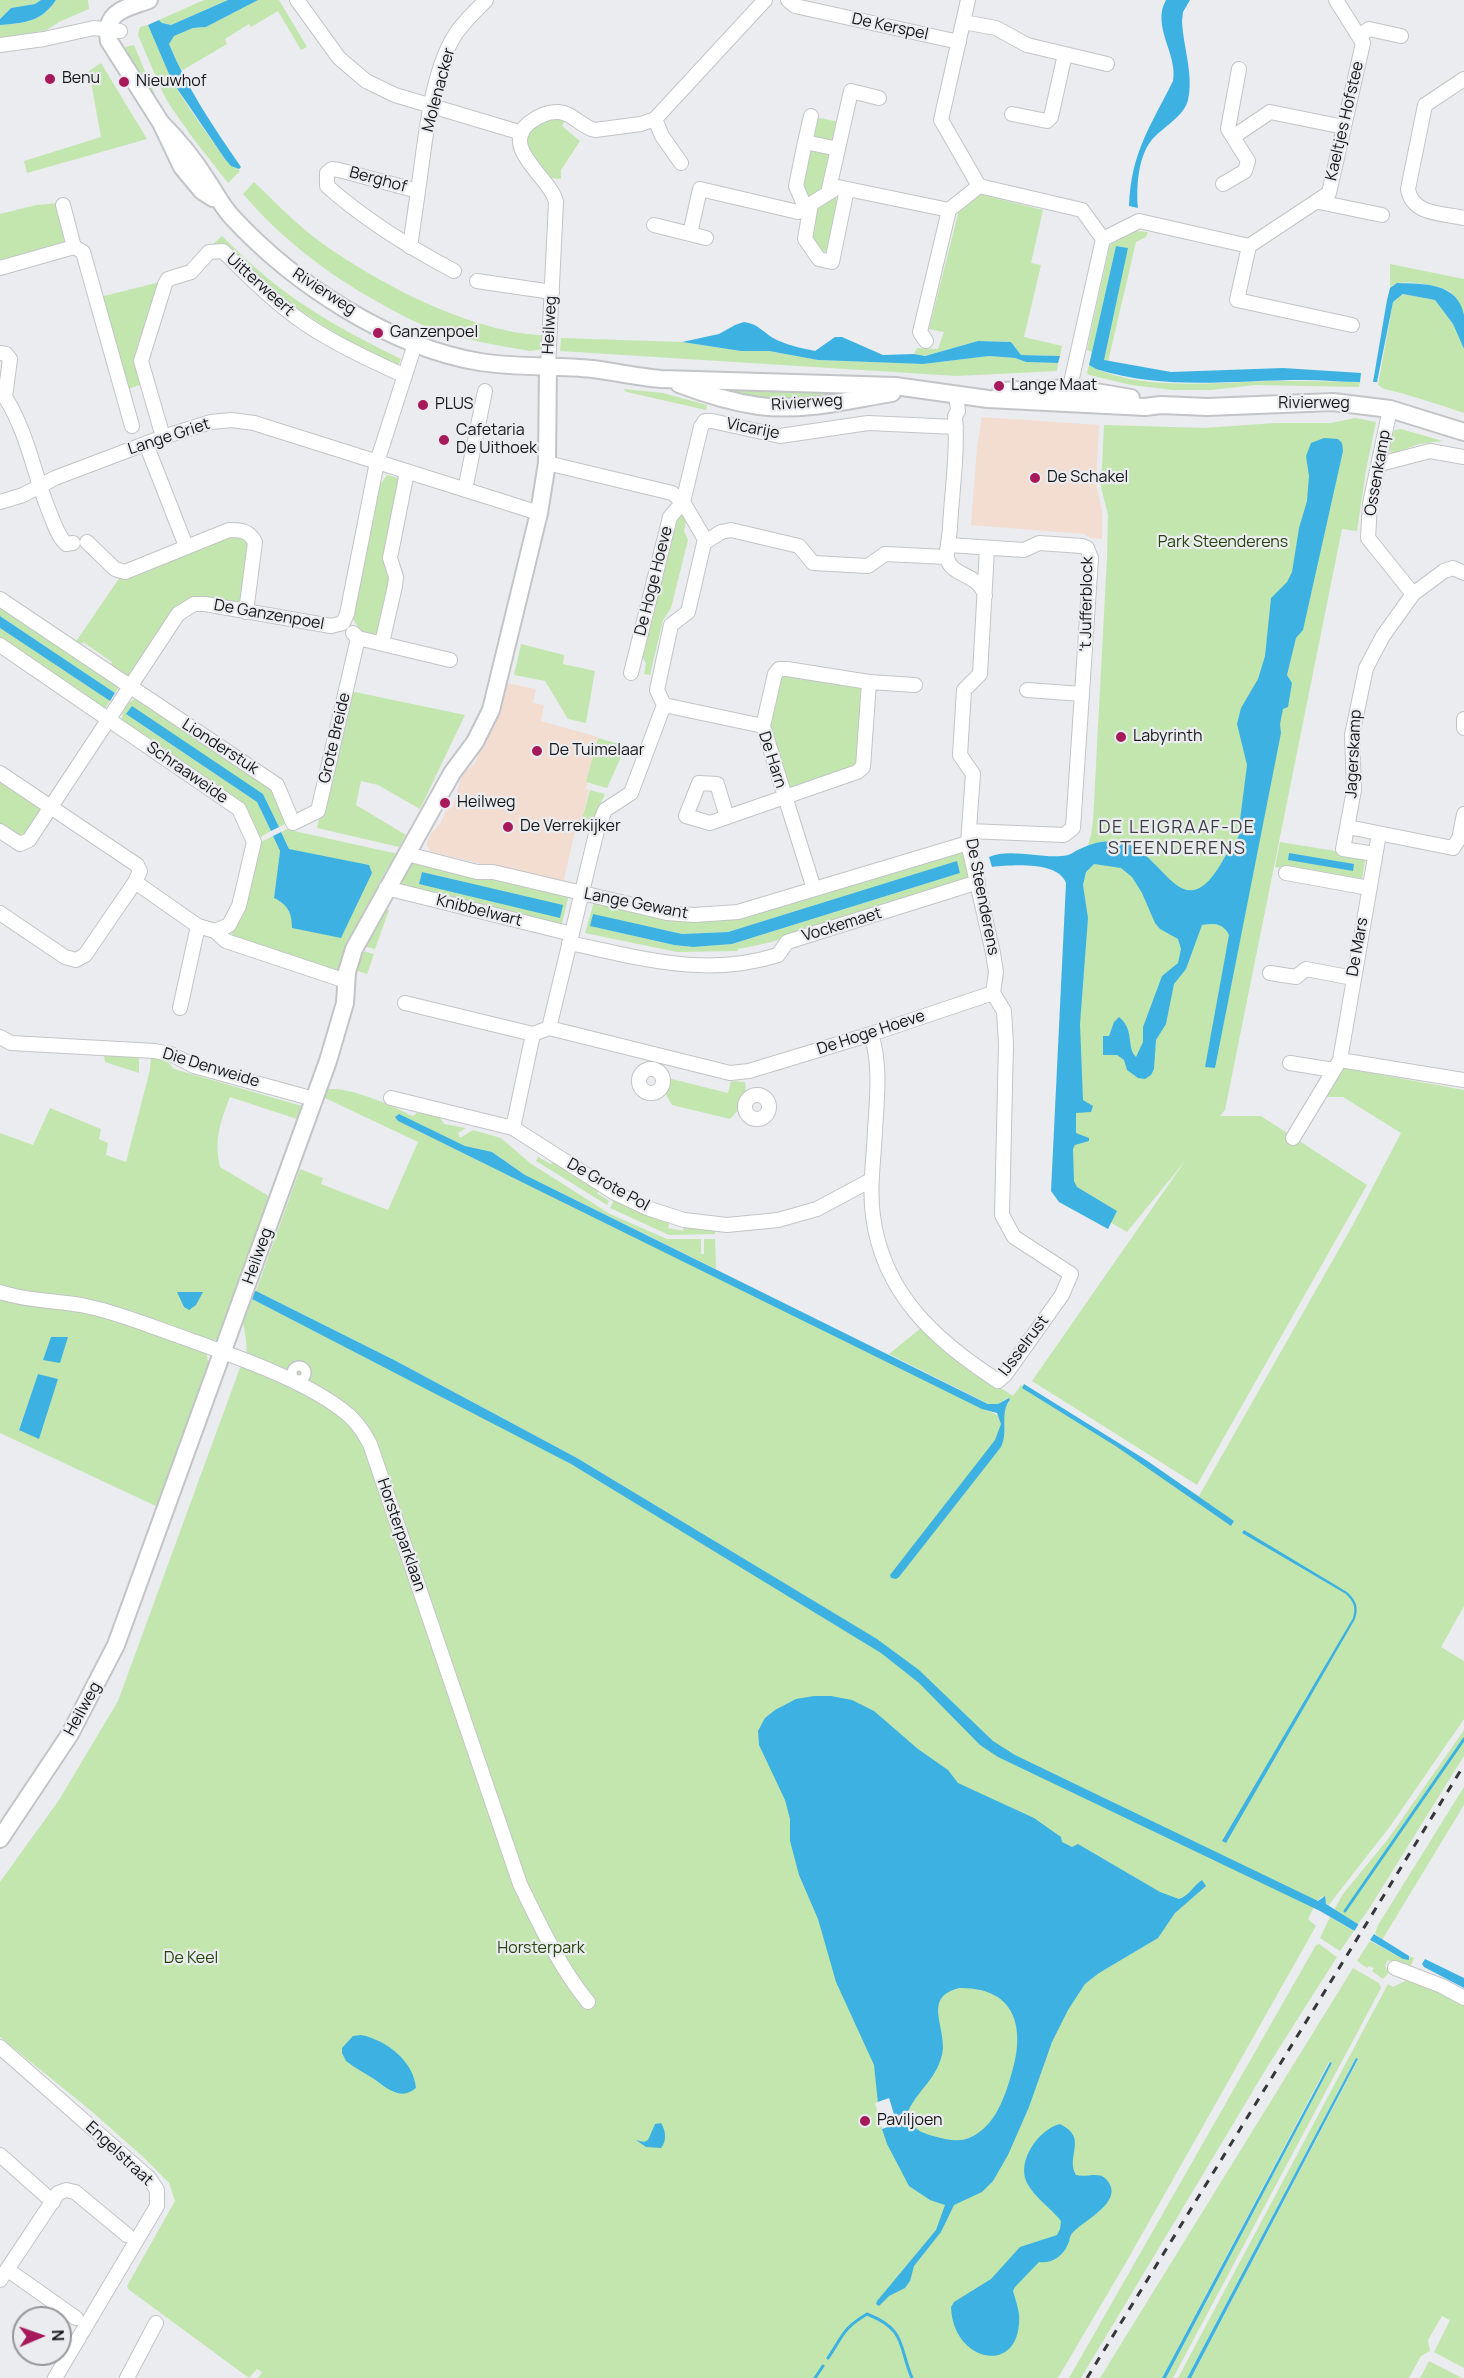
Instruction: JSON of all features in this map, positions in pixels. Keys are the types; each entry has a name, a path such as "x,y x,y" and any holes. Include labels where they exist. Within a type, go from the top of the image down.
{"street":[{"path":"297,0 339,58 366,81 395,95 522,133 531,121 550,112 567,114 588,129 595,130 634,125 655,119 765,0"},
{"name":"Molenacker","path":"418,191 431,106 446,53 456,33 486,0"},
{"name":"De Kerspel","path":"788,0 795,6 959,42"},
{"path":"968,0 941,120 979,186 1082,210 1103,240 1072,378 1072,396"},
{"path":"1336,0 1359,36 1369,29 1401,36"},
{"path":"0,45 44,39 87,28 115,30 112,19 118,11 145,2"},
{"path":"963,22 996,28 1027,45 1107,64"},
{"name":"Rivierweg","path":"115,30 111,46 133,77 160,123 179,141 206,178 221,204 257,242 301,278 337,303 386,330 416,344 479,362 496,370 548,372 587,378 626,376 895,386 964,394 995,392 1072,396 1207,407 1333,402 1390,409 1464,432"},
{"name":"Kaeltjes Hofstee","path":"1249,246 1319,202 1329,193 1363,43 1359,36"},
{"path":"1012,114 1047,121 1051,117 1065,54"},
{"path":"1223,184 1245,171 1248,161 1228,129 1239,69"},
{"path":"1464,79 1425,105 1408,189 1409,198 1417,208 1464,218"},
{"path":"828,193 851,91 879,98"},
{"path":"1233,137 1270,112 1344,127"},
{"path":"811,116 796,186 808,206 805,239 819,260 832,262 847,189"},
{"path":"655,119 662,136 681,163"},
{"name":"Heilweg","path":"0,1839 70,1734 116,1645 328,1061 345,1003 346,981 354,949 452,773 475,742 491,711 539,513 547,463 555,197 549,186 528,164 521,148 522,133"},
{"path":"805,142 838,149"},
{"name":"Berghof","path":"410,248 418,191 339,170 332,169 327,173 325,180 327,186 335,194 410,248 454,271"},
{"path":"926,340 920,332 949,210 979,186"},
{"path":"690,234 700,189 798,212 838,187 949,210"},
{"name":"Kaeltjes Hofstee","path":"1319,202 1382,215"},
{"path":"63,205 74,247"},
{"path":"1103,240 1139,221 1249,246 1237,300 1352,325"},
{"path":"654,225 706,238"},
{"path":"0,268 74,247 83,252 132,426"},
{"name":"Uitterweert","path":"163,437 141,361 168,279 191,272 209,252 223,251 264,292 318,332 364,358 405,376"},
{"path":"477,281 552,292"},
{"name":"De Ganzenpoel","path":"0,831 20,844 29,840 177,614 194,604 205,604 331,626 343,623 347,614 377,462 416,344"},
{"path":"0,353 6,354 10,359 5,398 16,415 39,487 59,537 66,544 73,543"},
{"name":"Rivierweg","path":"661,379 720,399 761,406 803,406 920,390"},
{"path":"123,396 148,388"},
{"path":"465,490 485,391"},
{"path":"964,394 956,428 948,551 954,569 967,575 981,586 985,596"},
{"name":"Ossenkamp","path":"1390,409 1371,504 1368,538 1413,594"},
{"name":"Lange Griet","path":"0,501 23,495 55,478 163,437 211,422 231,420 254,423 539,513"},
{"name":"Vicarije","path":"683,502 701,427 705,421 780,436 868,423 956,428"},
{"path":"146,444 186,546"},
{"path":"1380,464 1430,451 1464,457"},
{"path":"547,463 672,493 683,502"},
{"path":"382,643 395,586 396,577 390,558 407,472"},
{"name":"De Hoge Hoeve","path":"631,673 669,517 683,502 706,541 688,612 671,625 657,690 664,705 630,793 604,810 597,830 549,1028 655,1063 730,1073 749,1071 871,1034 993,993"},
{"path":"87,542 115,569 133,573 186,546 229,530 243,530 251,535 255,542 246,612"},
{"path":"706,541 721,532 731,530 799,546 813,563 868,566 885,554 948,551"},
{"name":"'t Jufferblock","path":"948,551 978,546 987,549 1024,550 1039,543 1082,546 1089,550 1091,558 1073,828 1064,835 969,837"},
{"name":"De Steenderens","path":"987,549 980,674 964,690 960,755 973,774 969,837 996,972 993,993"},
{"name":"Jagerskamp","path":"1375,854 1343,849 1354,790 1352,735 1366,668 1383,636 1413,594 1444,571 1453,568 1464,573"},
{"name":"Lionderstuk","path":"0,599 277,784 293,822"},
{"path":"343,623 358,638 450,660"},
{"name":"Grote Breide","path":"293,822 318,810 358,638"},
{"name":"Schraaweide","path":"0,645 239,809 254,842 239,906 229,925 215,932"},
{"path":"763,726 772,681 779,669 869,682 915,685"},
{"path":"727,818 857,772 863,767 869,682"},
{"path":"1027,690 1082,694"},
{"name":"De Harn","path":"664,705 763,726 814,889"},
{"path":"1464,719 1464,728"},
{"path":"0,773 137,865 140,871 135,882 85,955 76,960 65,957 0,913"},
{"path":"1348,827 1453,848 1459,839 1464,814"},
{"name":"De Mars","path":"1293,1138 1337,1065 1378,834"},
{"name":"Lange Gewant","path":"407,854 471,871 493,872 667,913 704,915 738,912 969,837"},
{"path":"1286,873 1369,888"},
{"path":"135,882 198,926 215,932 226,941 346,981"},
{"name":"Vockemaet","path":"571,938 681,966 741,964 778,955 787,942 978,882"},
{"name":"Knibbelwart","path":"386,888 571,938"},
{"path":"180,1008 198,926"},
{"path":"1270,972 1296,977 1306,969 1353,978"},
{"name":"IJsselrust","path":"871,1034 875,1044 876,1090 871,1180 872,1216 879,1248 898,1291 922,1322 950,1348 998,1381 1005,1375 1062,1295 1071,1275 1014,1237 1002,1215 1006,1044 1004,1011 993,993"},
{"path":"405,1003 533,1034 549,1028"},
{"path":"513,1128 533,1034"},
{"name":"Die Denweide","path":"0,1037 11,1043 155,1051 171,1054 194,1066 314,1099"},
{"path":"1290,1063 1337,1065 1464,1080"},
{"path":"749,1071 756,1095"},
{"name":"De Grote Pol","path":"391,1098 513,1128 615,1192 647,1208 684,1220 727,1225 778,1220 817,1209 871,1180"},
{"name":"Horsterparklaan","path":"0,1292 14,1297 91,1307 223,1353 274,1373 321,1397 341,1409 363,1430 520,1884 550,1943 574,1984 588,2002"},
{"path":"1395,1968 1464,1998"},
{"name":"Engelstraat","path":"0,2047 149,2178 157,2190 157,2206 132,2237 81,2321 55,2378"},
{"path":"0,2155 53,2202"},
{"path":"81,2321 4,2275 58,2193 66,2190 75,2192 132,2237"},
{"path":"127,2378 156,2323"}],"shaded area":[{"name":"De Schakel","path":"982,417 1099,425 1096,484 1102,510 1102,539 1090,538 1084,534 971,525 977,448"},
{"path":"507,683 536,689 533,703 544,705 541,721 598,737 579,832 575,831 563,883 431,852 426,844 432,832 440,824 448,806 452,808 463,771 474,765"}],"green space":[{"path":"0,0 41,0 35,4 11,8 0,19"},
{"path":"56,0 88,0 89,9 47,30 0,40 0,25 32,20 44,13"},
{"path":"204,0 228,0 171,25 159,20"},
{"path":"258,0 279,0 307,47 301,50 278,11 251,27 249,24 225,39 227,44 181,71 169,44 173,36 193,28 206,27"},
{"path":"148,25 172,80 189,108 225,159 240,171 228,183 192,137 162,91 138,35 140,27"},
{"path":"134,45 156,97 174,127 168,125 130,58 125,47"},
{"path":"101,63 147,139 27,173 24,161 101,137 89,71"},
{"path":"815,117 839,122 834,144 810,139"},
{"path":"548,118 566,119 562,126 580,141 561,170 561,179 550,178 535,162 527,148 527,135 531,128"},
{"path":"809,147 831,152 822,188 811,196 804,194 801,188"},
{"path":"254,182 316,239 368,273 413,297 461,317 513,332 545,336 544,349 530,351 445,333 419,323 378,302 323,267 273,226 243,194"},
{"path":"979,194 1043,210 1031,263 1041,265 1024,337 1062,346 1060,356 1021,355 1011,342 978,341 925,356 914,354 917,348 938,349 944,332 929,329 959,210"},
{"path":"834,196 840,202 830,252 821,251 810,235 815,208"},
{"path":"59,203 69,242 0,263 0,214 36,205"},
{"path":"1134,231 1148,232 1146,237 1136,242 1108,362 1104,360 1103,355 1127,248 1116,246 1092,352 1087,350 1110,245"},
{"path":"222,236 266,277 298,301 331,322 401,359 398,366 357,346 322,325 288,302 257,276 210,247"},
{"path":"1390,264 1464,279 1464,315 1452,293 1445,289 1432,285 1409,283 1397,283 1390,288"},
{"path":"160,282 142,384 126,390 100,297"},
{"path":"1404,294 1435,300 1453,324 1464,349 1464,413 1384,389 1378,385 1393,302"},
{"path":"561,338 682,342 741,351 769,351 818,360 923,364 989,356 1015,358 1026,362 1058,363 1057,371 957,376 560,351"},
{"path":"1089,365 1129,379 1176,384 1267,381 1360,382 1359,387 1255,385 1211,390 1173,390 1131,385 1089,375 1087,373"},
{"path":"669,380 897,388 761,404"},
{"path":"623,389 663,393 707,405 706,410 627,392"},
{"name":"Park Steenderens","path":"1355,418 1376,422 1357,531 1342,529 1225,1110 1220,1116 1261,1116 1367,1185 1197,1485 1032,1381 1185,1161 1127,1232 1067,1197 1081,870 1093,821 1107,557 1108,515 1101,487 1104,425 1204,428 1275,423 1331,423"},
{"path":"1401,429 1443,441 1419,444 1392,454 1391,438 1395,430"},
{"path":"387,475 398,478 401,488 393,578 383,628 373,636 361,631 353,619 377,489"},
{"path":"678,515 682,515 686,521 684,531 688,540 671,608 663,620 650,675 644,674 646,664 642,655 674,522"},
{"path":"232,535 249,541 241,607 187,602 178,606 130,678 108,669 112,662 83,642 79,646 75,643 120,577"},
{"path":"0,604 120,685 115,693 0,616"},
{"path":"0,628 110,701 104,710 0,641"},
{"path":"521,644 564,655 563,664 595,671 586,723 568,719 545,681 514,675"},
{"path":"781,674 862,687 859,762 856,767 791,788 787,784 767,725"},
{"path":"350,691 465,715 420,809 378,785 361,781 356,805 406,835 399,847 317,828"},
{"path":"138,697 273,787 289,822 279,827 263,794 126,714 257,802 271,831 259,838 244,804 122,722 126,707"},
{"path":"598,738 626,746 607,788 586,782"},
{"path":"0,779 40,805 33,824 21,835 15,834 0,824"},
{"path":"590,790 605,794 591,823 582,819"},
{"path":"291,827 294,831 398,854 375,891 340,974 231,934 259,843 273,836 280,851 274,898 285,904 292,916 341,938 281,832"},
{"path":"1280,842 1366,856 1361,883 1275,867"},
{"path":"964,851 970,880 768,943 738,949 738,951 677,952 585,933 594,902 663,919 692,921","holes":["957,862 960,873 732,944 693,947 674,945 591,926 593,915 682,934 728,932"]},
{"path":"415,861 569,895 561,927 401,885 410,863","holes":["422,872 563,906 419,884"]},
{"path":"378,907 389,910 375,949 359,945"},
{"path":"358,950 374,954 367,974 351,969"},
{"path":"104,1055 139,1057 139,1073 105,1062"},
{"path":"151,1057 166,1060 174,1069 302,1106 300,1120 230,1097 223,1115 218,1147 220,1167 272,1198 222,1337 211,1341 0,1285 0,1133 33,1145 50,1108 101,1129 99,1139 108,1143 106,1155 126,1162 150,1070"},
{"name":"Horsterpark","path":"1344,1068 1464,1090 1464,1606 1441,1647 1464,1661 1464,1719 1391,1825 1328,1906 1323,1896 1317,1901 1308,1919 1316,1926 1128,2259 1058,2378 258,2378 262,2372 257,2369 249,2378 128,2289 127,2286 175,2201 169,2183 141,2155 0,2037 0,1882 59,1800 118,1701 246,1353 243,1317 248,1297 501,1426 571,1464 853,1632 856,1627 577,1458 396,1361 256,1291 300,1169 323,1178 321,1184 388,1210 418,1142 323,1097 325,1090 344,1090 356,1093 412,1116 417,1111 437,1113 444,1124 466,1128 458,1133 460,1138 473,1130 501,1138 530,1163 610,1214 667,1239 701,1239 701,1254 704,1254 704,1239 715,1239 716,1269 525,1175 492,1152 474,1150 446,1137 398,1121 999,1416 1010,1401 1008,1398 998,1404 989,1404 889,1354 921,1328 967,1366 1013,1396 1021,1385 1199,1496 1355,1221 1401,1133 1343,1097 1326,1097"},
{"path":"668,1078 728,1093 731,1081 745,1082 746,1087 740,1107 730,1119 672,1105 665,1093"},
{"path":"538,1157 551,1164 554,1158 601,1187 597,1193 609,1201 607,1205 536,1161"},
{"path":"616,1196 670,1220 668,1228 683,1231 685,1224 715,1228 715,1234 669,1235 610,1208"},
{"path":"0,1292 101,1312 206,1352 210,1370 160,1508 0,1433","holes":["38,1375 57,1379 38,1438 19,1429"]},
{"path":"1464,1730 1464,1756 1367,1912 1358,1924 1334,1910 1343,1894 1388,1839"},
{"path":"1464,1787 1464,1805 1382,1940 1375,1933 1378,1925"},
{"path":"1330,1917 1354,1931 1340,1951 1320,1938"},
{"path":"1370,1941 1403,1959 1410,1958 1409,1956 1414,1958 1411,1965 1404,1968 1388,1960 1385,1966 1389,1972 1383,1979 1372,1971 1374,1968 1369,1966 1367,1968 1357,1961"},
{"path":"1319,1944 1337,1957 1269,2064 1081,2378 1069,2378 1316,1945"},
{"path":"1353,1968 1379,1983 1381,1988 1173,2378 1166,2378 1332,2063 1329,2062 1162,2378 1100,2378"},
{"path":"1409,1979 1464,2003 1464,2368 1434,2352 1450,2320 1442,2316 1428,2340 1430,2351 1421,2356 1409,2378 1191,2378 1358,2060 1356,2058 1187,2378 1178,2378 1388,1984 1393,1987"},
{"path":"1429,2361 1462,2378 1420,2378"}],"water":[{"path":"41,0 56,0 44,13 32,20 0,25 0,19 11,8 35,4"},
{"path":"228,0 258,0 206,27 193,28 174,36 169,44 211,123 241,167 239,169 231,166 225,159 172,81 148,25 159,20 171,25"},
{"path":"1166,0 1190,0 1183,12 1182,21 1190,90 1182,112 1155,136 1143,156 1137,192 1138,208 1129,206 1133,171 1149,127 1173,81 1174,71 1161,20"},
{"path":"1116,246 1128,248 1104,360 1171,372 1283,368 1361,373 1360,382 1304,380 1174,382 1122,376 1096,369 1089,365"},
{"path":"1397,283 1438,287 1455,296 1464,315 1464,349 1453,324 1435,300 1403,294 1393,302 1377,382 1373,382 1387,300 1390,288"},
{"path":"744,322 756,326 783,343 815,351 835,337 842,337 883,355 925,356 978,341 1011,342 1021,355 1060,356 1058,363 1026,362 1015,358 989,356 923,364 818,360 769,351 741,351 682,342 719,334"},
{"path":"1324,438 1338,439 1342,443 1343,451 1303,630 1296,638 1287,675 1292,683 1288,707 1283,709 1281,733 1215,1068 1205,1067 1229,935 1224,928 1214,924 1202,925 1186,969 1174,984 1166,1024 1156,1040 1154,1069 1151,1075 1145,1079 1138,1078 1127,1070 1124,1060 1117,1055 1103,1055 1103,1036 1109,1036 1114,1022 1119,1017 1127,1027 1131,1048 1136,1057 1143,1042 1143,1027 1162,976 1178,963 1181,949 1178,939 1160,929 1155,923 1142,893 1132,877 1121,868 1094,864 1086,872 1083,885 1088,918 1080,1024 1083,1100 1093,1106 1091,1112 1076,1113 1076,1133 1089,1138 1089,1141 1075,1145 1073,1149 1074,1181 1077,1187 1117,1211 1108,1229 1059,1202 1051,1191 1066,883 1054,871 1044,868 1022,865 992,867 989,857 1006,853 1064,856 1093,844 1116,842 1127,844 1141,852 1175,883 1185,889 1196,889 1208,881 1239,835 1247,765 1237,724 1241,708 1258,679 1265,656 1271,598 1287,582 1292,572 1299,528 1307,501 1309,476 1306,456 1311,443"},
{"path":"0,616 115,693 110,701 0,628"},
{"path":"132,706 263,794 279,827 271,831 257,802 126,714"},
{"path":"281,832 289,849 369,865 372,873 341,938 292,928 288,910 274,898 280,851 273,836"},
{"path":"1289,853 1354,864 1353,871 1288,860"},
{"path":"957,861 960,873 732,944 693,947 674,945 590,926 593,914 682,934 728,932"},
{"path":"422,872 563,905 560,918 419,884"},
{"path":"399,1114 465,1146 492,1152 525,1175 988,1404 998,1404 1009,1398 1005,1411 1001,1447 899,1577 891,1578 890,1575 995,1440 1001,1424 997,1413 982,1409 398,1121 395,1117"},
{"path":"256,1291 396,1361 577,1458 877,1639 919,1670 993,1741 1015,1755 1318,1901 1325,1896 1326,1904 1409,1956 1409,1960 1403,1959 1320,1911 998,1757 980,1745 919,1683 881,1653 571,1464 252,1299 253,1292"},
{"path":"177,1292 203,1292 196,1305 189,1310 184,1307"},
{"path":"51,1337 68,1337 60,1363 43,1360"},
{"path":"38,1374 58,1379 39,1439 19,1430"},
{"path":"1024,1384 1146,1460 1234,1521 1231,1526 1117,1447 1022,1388"},
{"path":"1244,1530 1347,1592 1355,1601 1357,1611 1355,1619 1226,1843 1222,1841 1353,1618 1354,1611 1353,1602 1346,1594 1242,1533"},
{"path":"831,1696 852,1700 874,1711 918,1749 948,1770 958,1783 1034,1818 1061,1837 1062,1842 1072,1847 1078,1844 1160,1892 1179,1899 1186,1896 1202,1880 1206,1886 1175,1913 1158,1938 1099,1973 1085,1984 1068,2010 1052,2042 1029,2107 1008,2155 993,2181 982,2192 954,2205 941,2232 914,2266 910,2281 905,2288 889,2296 879,2306 876,2304 877,2301 936,2230 945,2205 930,2200 909,2186 887,2144 880,2123 874,2065 836,1982 818,1919 799,1875 790,1841 790,1819 785,1800 759,1745 758,1731 765,1718 796,1699","holes":["959,1988 979,1990 995,1995 1006,2004 1013,2015 1017,2029 1015,2062 1004,2097 991,2121 985,2128 969,2138 953,2140 926,2134 915,2127 907,2114 916,2097 938,2067 941,2058 943,2039 938,2012 939,2004 948,1992"]},
{"path":"1425,1959 1464,1978 1464,1988 1424,1967 1422,1964"},
{"path":"361,2035 380,2042 397,2053 410,2069 416,2088 400,2094 346,2061 342,2048 353,2036"},
{"path":"1356,2058 1358,2059 1191,2378 1187,2378"},
{"path":"1330,2062 1332,2063 1166,2378 1162,2378"},
{"path":"661,2123 665,2136 661,2148 646,2147 636,2140 644,2142 648,2140 655,2124"},
{"path":"1060,2124 1069,2129 1075,2141 1073,2168 1076,2175 1103,2177 1111,2187 1111,2196 1100,2211 1071,2235 1069,2243 1060,2255 1048,2262 1039,2262 1015,2287 1013,2291 1019,2314 1017,2334 1010,2348 1000,2354 987,2356 974,2351 963,2341 955,2326 951,2307 954,2302 991,2279 1020,2247 1057,2235 1061,2221 1030,2188 1024,2174 1027,2156 1037,2139 1044,2132"}],"pier":[{"path":"1360,1922 1376,1931 1368,1943 1353,1933"},
{"path":"889,2098 897,2124 882,2129 875,2103"}],"waterway":[{"path":"1345,1911 1464,1739"},
{"path":"828,2358 840,2338 867,2314 889,2326 895,2333 912,2378"},
{"path":"815,2378 823,2366"}],"railway":[{"path":"1087,2378 1464,1765"}],"place":[{"name":"Benu","path":"50,79"},
{"name":"Nieuwhof","path":"124,82"},
{"name":"Ganzenpoel","path":"378,333"},
{"name":"Lange Maat","path":"999,386"},
{"name":"PLUS","path":"423,405"},
{"name":"Cafetaria De Uithoek","path":"444,440"},
{"name":"De Schakel","path":"1035,478"},
{"name":"Labyrinth","path":"1121,737"},
{"name":"De Tuimelaar","path":"537,751"},
{"name":"Heilweg","path":"445,803"},
{"name":"De Verrekijker","path":"508,827"},
{"name":"Paviljoen","path":"865,2121"}],"district":[{"name":"DE LEIGRAAF-DE STEENDERENS","path":"1177,838"}],"park label":[{"name":"De Keel","path":"191,1959"}]}
